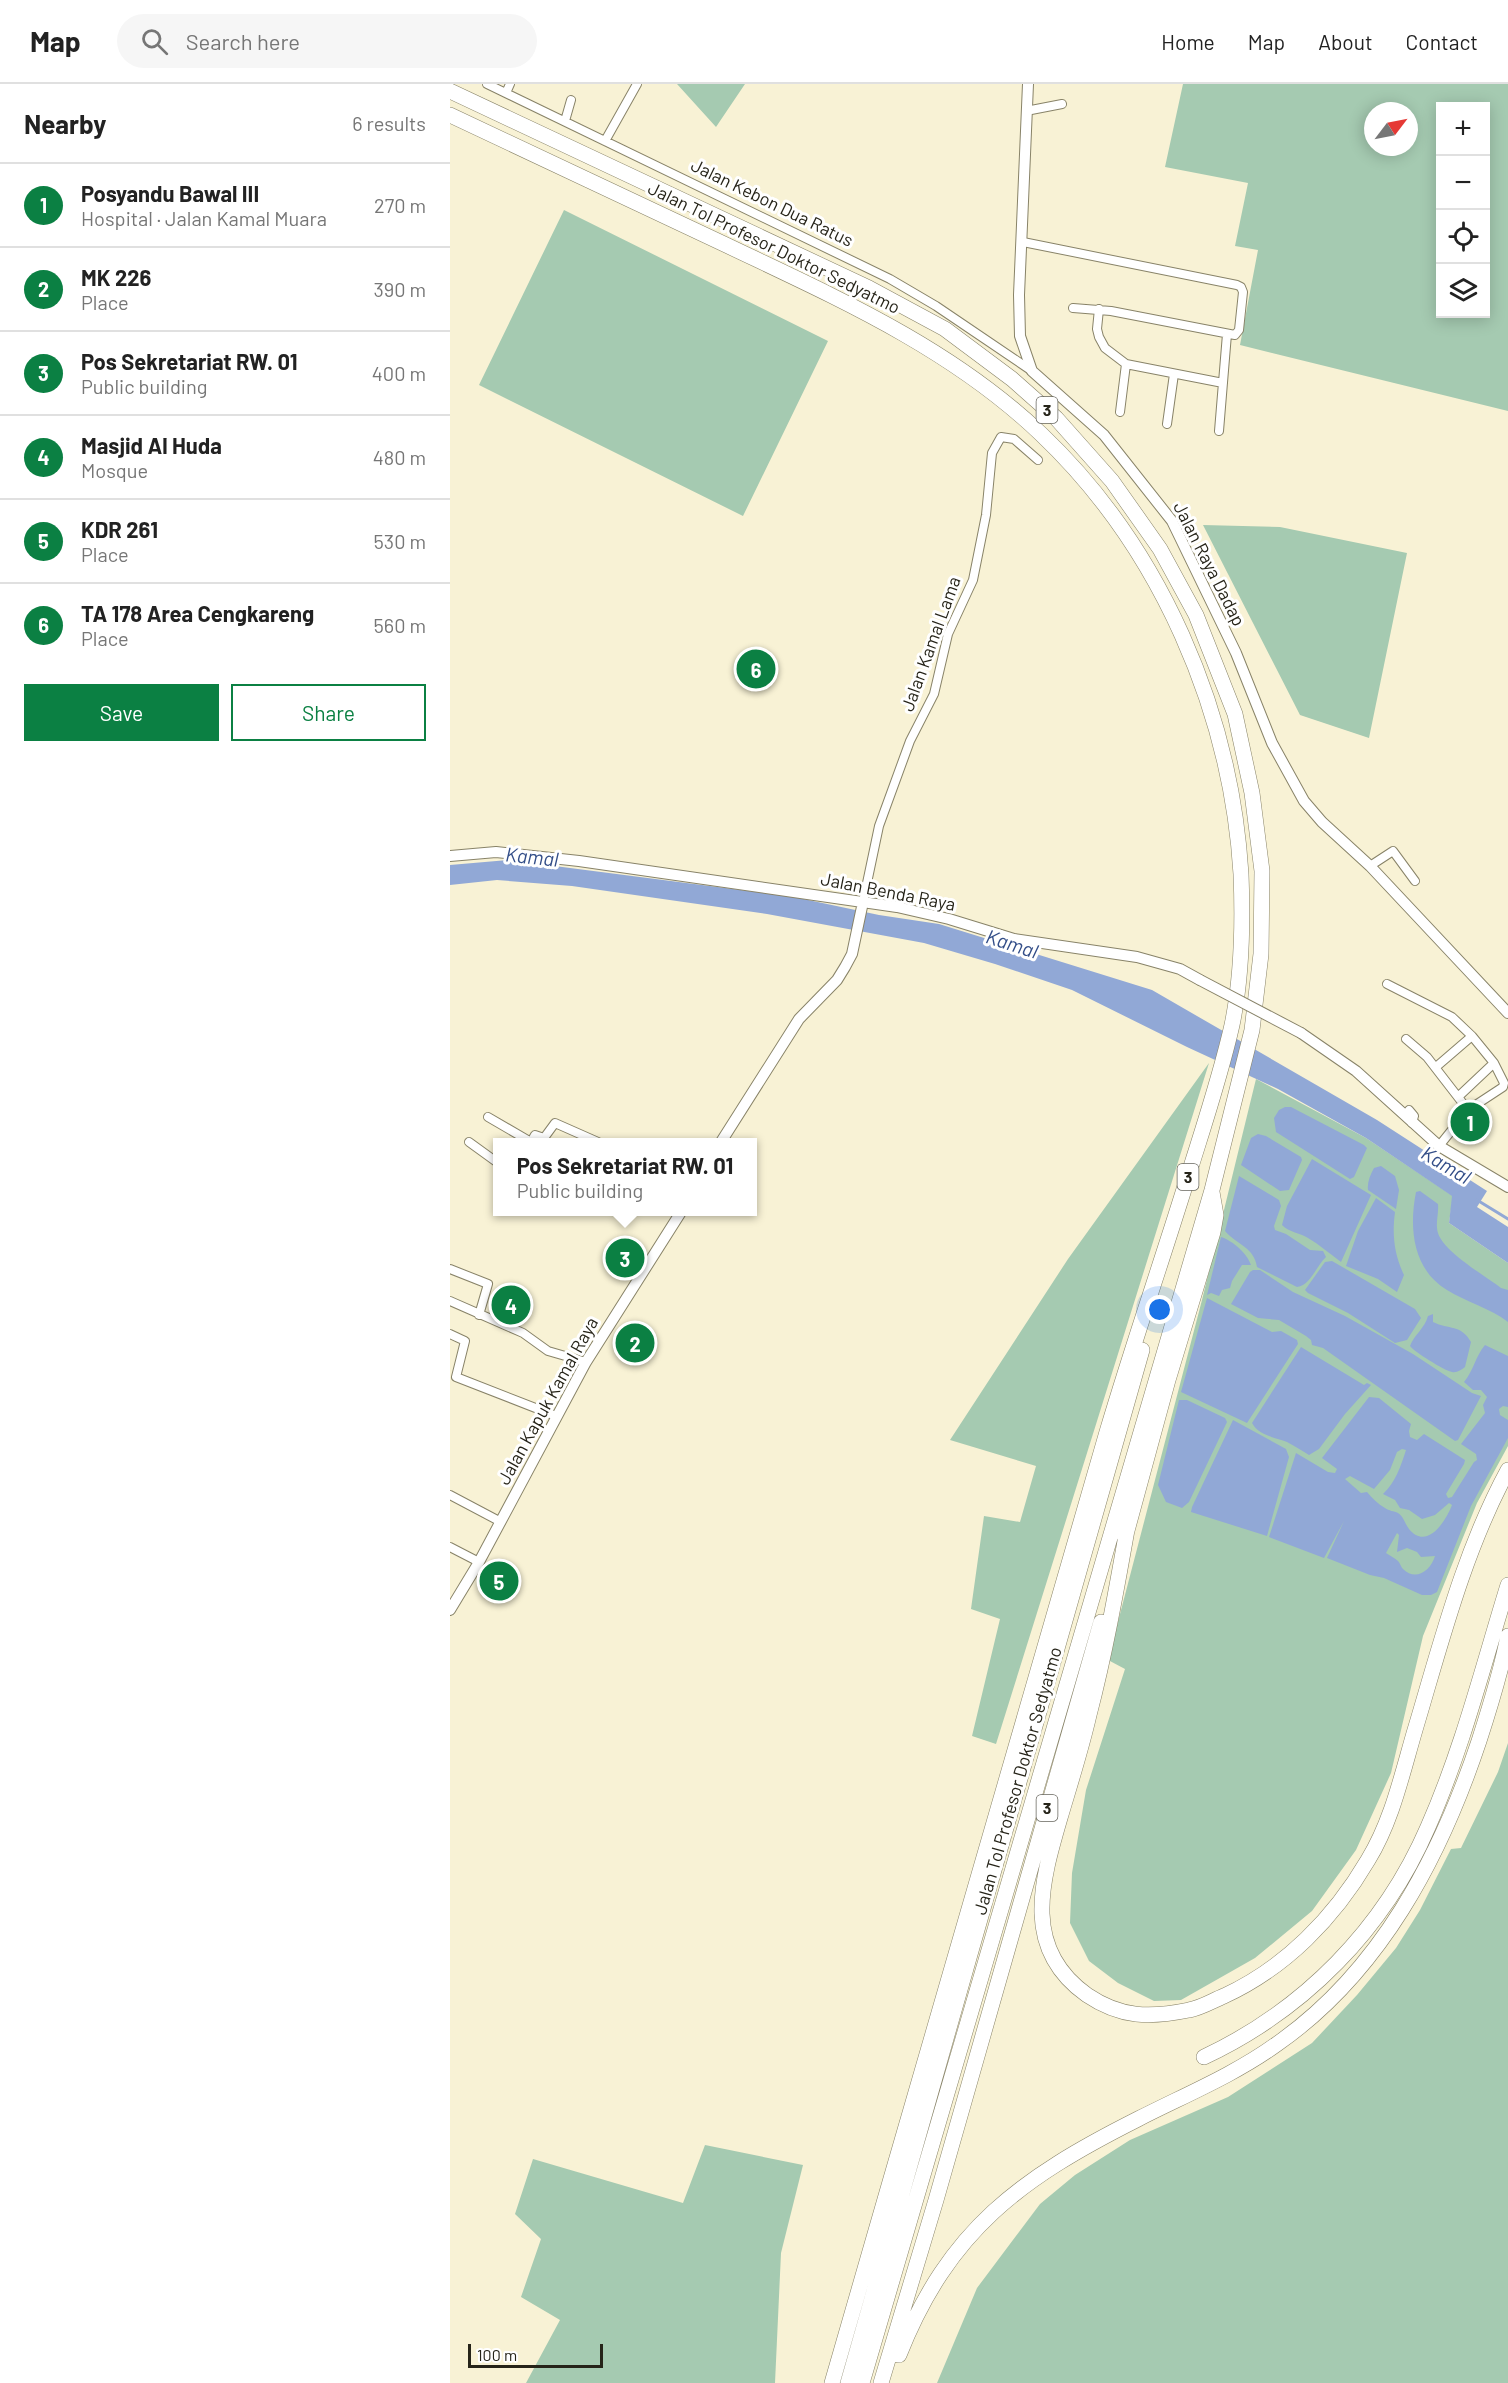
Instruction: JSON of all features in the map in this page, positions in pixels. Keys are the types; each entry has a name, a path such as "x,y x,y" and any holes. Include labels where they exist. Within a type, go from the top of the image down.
{"highway":[{"name":"Jalan Tol Profesor Doktor Sedyatmo","path":"450,91 869,288 945,329 1012,379 1056,418 1112,481 1160,549 1196,615 1235,714 1252,794 1262,871 1261,954 1252,1030 1231,1106 1212,1190 862,2383"},
{"name":"Jalan Tol Profesor Doktor Sedyatmo","path":"450,116 861,308 927,347 1002,400 1043,436 1097,495 1144,560 1177,625 1215,722 1233,801 1241,875 1240,952 1232,1024 1212,1097 1114,1408 1029,1696 831,2383"},
{"name":"Jalan Tol Profesor Doktor Sedyatmo","path":"881,2383 936,2200 1168,1380 1213,1232 1216,1215 1212,1190"},
{"name":"Jalan Tol Profesor Doktor Sedyatmo","path":"848,2383 1128,1404 1163,1257"},
{"path":"1127,1530 1098,1682 1044,1872 1042,1908 1045,1939 1057,1966 1072,1984 1099,2003 1133,2016 1164,2015 1195,2009 1240,1988 1278,1964 1318,1928 1347,1894 1370,1858 1390,1815 1469,1559 1489,1506 1508,1470"},
{"path":"1204,2057 1250,2033 1313,1986 1353,1946 1391,1893 1417,1850 1444,1787 1508,1585"},
{"path":"889,2383 907,2334 938,2276 979,2224 1001,2202 1025,2184 1083,2148 1258,2057 1321,2009 1363,1965 1397,1918 1447,1827 1484,1726 1508,1636"}],"main road":[{"name":"Jalan Raya Dadap","path":"1028,84 1019,295 1020,336 1032,371 1104,435 1172,521 1236,653 1272,743 1290,780 1304,801 1370,866 1508,1013"},
{"name":"Jalan Benda Raya","path":"450,856 496,852 579,861 862,906 897,907 949,919 1014,939 1137,957 1180,969 1301,1033 1356,1071 1412,1123"},
{"path":"724,1138 799,1019 837,980 845,967 852,954 862,906"},
{"path":"1412,1123 1439,1146 1507,1186"},
{"name":"Jalan Kapuk Kamal Raya","path":"450,1610 501,1522 586,1362 678,1216"}],"street":[{"name":"Jalan Kebon Dua Ratus","path":"487,84 508,88 565,121 890,279 936,306 1032,371"},
{"path":"605,141 637,84"},
{"path":"565,121 571,100"},
{"path":"1026,111 1062,104"},
{"path":"1023,242 1241,287 1243,292 1239,330 1234,334 1099,309 1073,308"},
{"path":"1099,309 1097,329 1099,337 1105,348 1126,364 1223,383"},
{"path":"1219,431 1227,334"},
{"path":"1120,412 1126,364"},
{"path":"1167,424 1174,374"},
{"name":"Jalan Kamal Lama","path":"862,906 879,826 910,741 934,694 948,634 973,580 986,515 992,453 1001,436 1014,439 1038,460"},
{"path":"1370,866 1395,851 1415,881"},
{"path":"1387,984 1452,1017 1472,1035 1494,1063 1504,1083 1503,1087 1466,1113 1439,1146"},
{"path":"1436,1067 1472,1035"},
{"path":"1406,1039 1436,1067 1459,1096 1466,1113"},
{"path":"1459,1096 1494,1063"},
{"path":"1409,1110 1414,1116 1412,1123"},
{"path":"488,1117 524,1138"},
{"path":"544,1138 555,1123 587,1138"},
{"path":"469,1142 493,1159"},
{"path":"450,1269 488,1284 479,1315"},
{"path":"450,1301 523,1333 549,1351 586,1362"},
{"path":"450,1334 465,1341 456,1377 556,1416"},
{"path":"450,1495 501,1522"},
{"path":"450,1546 478,1562"}],"green space":[{"path":"677,84 745,84 716,127"},
{"path":"1183,84 1508,84 1508,411 1240,345 1258,250 1235,246 1248,183 1165,167"},
{"path":"564,210 828,341 743,516 479,385"},
{"path":"1203,525 1280,527 1407,553 1369,738 1300,715"},
{"path":"1209,1063 996,1744 972,1736 1000,1619 971,1609 984,1516 1020,1522 1036,1466 950,1440 1068,1259"},
{"path":"1256,1079 1366,1138 1453,1196 1449,1223 1508,1263 1508,1446 1477,1503 1423,1636 1391,1773 1356,1850 1312,1911 1255,1958 1181,2000 1154,2001 1118,1983 1089,1961 1070,1923 1072,1873 1086,1790 1125,1669 1108,1660 1202,1300"},
{"path":"1508,1743 1508,2383 937,2383 977,2288 1040,2204 1075,2175 1130,2140 1228,2097 1312,2043 1357,1995 1396,1948 1420,1910 1451,1849 1461,1848 1498,1772"},
{"path":"705,2145 803,2165 781,2253 775,2383 526,2383 560,2320 521,2297 541,2239 515,2214 533,2159 683,2203"}],"water":[{"path":"508,860 794,897 879,915 939,924 1152,990 1377,1120 1487,1191 1477,1207 1508,1227 1508,1263 1449,1223 1452,1196 1366,1138 1278,1089 1072,990 924,943 767,914 572,886 497,880 450,885 450,865"},
{"path":"1291,1107 1367,1148 1354,1177 1350,1179 1276,1132 1274,1118 1279,1110"},
{"path":"1258,1134 1266,1136 1301,1157 1302,1160 1289,1190 1280,1191 1241,1165 1251,1138"},
{"path":"1312,1159 1371,1195 1341,1262 1305,1236 1282,1225 1287,1206"},
{"path":"1381,1166 1395,1176 1399,1190 1396,1209 1368,1190 1368,1182 1374,1168"},
{"path":"1239,1176 1279,1200 1281,1206 1274,1226 1275,1230 1286,1234 1310,1250 1323,1251 1326,1257 1302,1286 1297,1287 1257,1267 1249,1251 1225,1231"},
{"path":"1420,1191 1438,1204 1438,1233 1448,1248 1475,1270 1501,1288 1508,1290 1508,1322 1447,1290 1426,1271 1420,1259 1414,1233 1414,1205 1416,1192"},
{"path":"1376,1198 1395,1212 1395,1244 1404,1275 1397,1292 1378,1279 1346,1266 1358,1231"},
{"path":"1221,1237 1239,1248 1251,1265 1242,1265 1230,1288 1222,1290 1219,1296 1211,1293 1207,1295"},
{"path":"1332,1261 1415,1309 1421,1318 1407,1340 1395,1343 1348,1313 1305,1290 1325,1262"},
{"path":"1253,1270 1260,1270 1293,1292 1345,1316 1413,1354 1472,1393 1481,1396 1458,1440 1455,1441 1323,1348 1312,1345 1311,1340 1306,1336 1279,1320 1258,1318 1231,1304"},
{"path":"1207,1298 1272,1332 1281,1331 1297,1340 1298,1344 1247,1423 1181,1392"},
{"path":"1433,1314 1433,1322 1463,1332 1471,1342 1465,1367 1459,1371 1452,1372 1443,1368 1410,1346 1428,1316"},
{"path":"1485,1345 1508,1356 1508,1407 1503,1406 1499,1409 1500,1415 1508,1420 1508,1438 1471,1506 1437,1592 1422,1595 1384,1578 1370,1575 1327,1558 1344,1521 1324,1558 1269,1537 1296,1453 1328,1472 1335,1473 1337,1469 1322,1458 1369,1397 1379,1398 1411,1424 1410,1437 1417,1440 1424,1434 1465,1460 1446,1494 1448,1498 1452,1497 1477,1460 1476,1454 1461,1444 1485,1413 1483,1405 1487,1397 1481,1390 1473,1390 1464,1382","holes":["1402,1449 1406,1450 1400,1468 1383,1494 1395,1500 1400,1508 1409,1510 1422,1519 1435,1515 1449,1503 1452,1505 1441,1525 1429,1535 1422,1537 1409,1529 1402,1516 1382,1506 1367,1492 1361,1493 1345,1479 1350,1476 1374,1489 1390,1470 1397,1452","1397,1533 1399,1535 1397,1552 1407,1548 1417,1552 1421,1557 1435,1556 1427,1570 1418,1574 1408,1573 1398,1561 1386,1553"]},
{"path":"1301,1347 1364,1385 1367,1383 1371,1385 1345,1414 1319,1449 1309,1455 1287,1442 1259,1431 1252,1423"},
{"path":"1179,1400 1187,1400 1225,1418 1227,1422 1189,1502 1182,1508 1166,1502 1158,1485"},
{"path":"1233,1420 1286,1449 1289,1457 1267,1536 1191,1512"}],"waterway":[{"name":"Kamal","path":"1477,1200 1508,1219"}],"place":[{"name":"TA 178 Area Cengkareng","path":"756,669"},
{"name":"Posyandu Bawal III","path":"1470,1122"},
{"name":"Pos Sekretariat RW. 01","path":"625,1258"},
{"name":"Masjid Al Huda","path":"511,1305"},
{"name":"MK 226","path":"635,1343"},
{"name":"KDR 261","path":"499,1581"}]}
